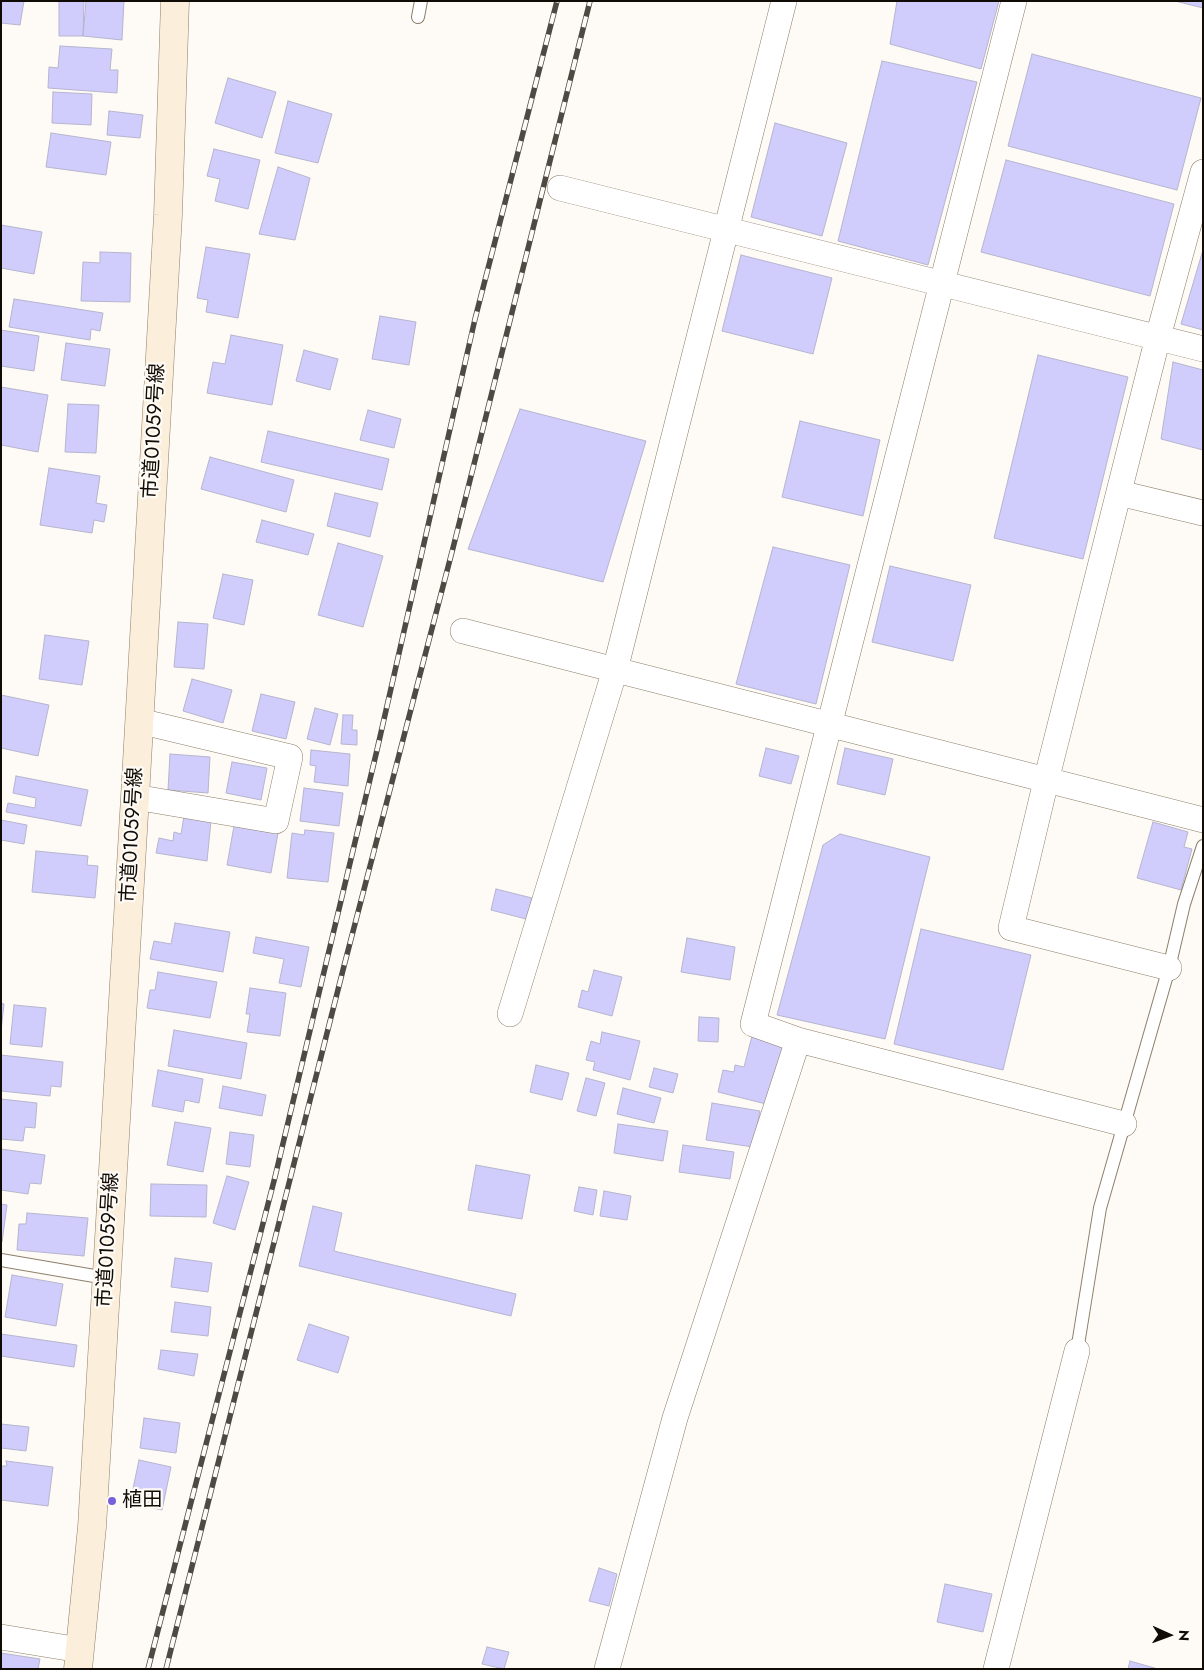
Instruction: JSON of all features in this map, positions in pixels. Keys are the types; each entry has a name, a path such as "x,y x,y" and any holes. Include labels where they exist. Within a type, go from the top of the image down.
{"street":[{"name":"市道01059号線","path":"79,1659 92,1527 135,796 168,215 175,1"},
{"path":"510,1014 615,670 784,1"},
{"path":"1014,1 753,1024 798,1040 1124,1124"},
{"path":"1169,968 1011,928 1046,781 1158,337 1203,172"},
{"path":"560,188 1203,349"},
{"path":"1119,493 1203,513"},
{"path":"463,631 1203,820"},
{"path":"135,796 276,821 290,756 139,721"},
{"path":"608,1669 675,1418 798,1040"},
{"path":"996,1669 1077,1351"},
{"path":"1,1637 79,1659"}],"lane":[{"path":"418,17 421,1"},
{"path":"1077,1351 1100,1208 1169,968 1184,904 1203,846"},
{"path":"1,1260 106,1278"}],"building":[{"path":"1,1 24,1 20,25 1,23"},
{"path":"59,1 84,1 83,36 59,36"},
{"path":"86,1 124,1 122,40 83,36"},
{"path":"897,1 999,1 981,69 890,44"},
{"path":"1175,1 1203,1 1203,8"},
{"path":"60,46 112,49 110,70 118,70 117,93 48,88 49,67 58,68"},
{"path":"1032,54 1201,98 1177,190 1008,146"},
{"path":"882,61 977,82 928,265 838,241"},
{"path":"228,78 276,92 262,138 215,123"},
{"path":"53,92 92,94 91,125 52,123"},
{"path":"288,101 332,114 318,163 275,153"},
{"path":"109,111 143,115 140,138 107,135"},
{"path":"775,123 847,143 822,236 751,217"},
{"path":"51,133 111,142 106,175 46,167"},
{"path":"214,149 260,160 248,209 215,201 220,179 207,176"},
{"path":"1006,160 1174,204 1150,296 981,252"},
{"path":"278,167 310,178 295,240 259,234"},
{"path":"1,225 42,232 34,274 1,268"},
{"path":"206,247 250,254 238,318 206,312 208,300 197,298"},
{"path":"1203,250 1203,330 1181,324"},
{"path":"100,252 131,253 130,302 81,301 83,262 100,263"},
{"path":"741,255 832,278 813,354 722,331"},
{"path":"14,299 103,313 100,331 91,329 90,340 9,327"},
{"path":"380,316 416,322 409,365 372,359"},
{"path":"1,330 39,336 34,371 1,366"},
{"path":"231,335 283,345 272,405 207,393 213,362 225,364"},
{"path":"66,343 110,349 105,386 61,380"},
{"path":"304,350 338,359 330,390 296,381"},
{"path":"1038,355 1128,377 1083,559 994,538"},
{"path":"1173,362 1203,370 1203,450 1161,439"},
{"path":"1,387 48,395 38,452 1,445"},
{"path":"68,404 99,405 96,453 65,452"},
{"path":"520,409 646,441 603,582 468,549"},
{"path":"368,410 401,419 394,448 360,440"},
{"path":"800,421 880,440 863,516 782,497"},
{"path":"268,431 389,459 382,490 261,462"},
{"path":"210,457 294,480 286,512 201,489"},
{"path":"49,468 100,476 96,503 107,505 104,522 94,520 92,533 40,525"},
{"path":"335,493 378,503 370,537 327,526"},
{"path":"262,520 314,534 308,555 256,542"},
{"path":"338,543 383,556 363,627 318,615"},
{"path":"773,547 850,565 816,704 736,684"},
{"path":"890,566 971,585 953,661 872,642"},
{"path":"223,574 253,580 244,625 213,618"},
{"path":"178,622 208,624 204,669 174,667"},
{"path":"45,635 89,641 82,685 39,679"},
{"path":"192,679 232,690 223,723 183,711"},
{"path":"261,694 295,702 286,739 252,731"},
{"path":"1,695 49,705 38,756 1,748"},
{"path":"315,708 338,714 330,745 307,739"},
{"path":"343,715 353,715 352,730 357,730 357,745 341,744"},
{"path":"766,748 799,756 791,784 759,776"},
{"path":"845,748 893,759 885,795 837,784"},
{"path":"311,750 350,754 348,786 314,782 316,766 310,765"},
{"path":"170,754 210,757 208,793 168,790"},
{"path":"232,762 267,768 261,800 226,793"},
{"path":"16,776 88,790 81,826 6,812 8,803 35,808 36,798 13,793"},
{"path":"304,788 343,793 339,826 300,821"},
{"path":"184,816 211,821 207,861 156,853 159,838 173,841 174,832 181,834"},
{"path":"1,820 27,825 24,844 1,840"},
{"path":"1153,822 1188,832 1184,847 1192,849 1181,890 1137,878"},
{"path":"234,826 278,833 271,873 227,865"},
{"path":"305,830 334,833 328,882 287,878 292,833 304,835"},
{"path":"840,834 930,857 885,1039 777,1015 823,845"},
{"path":"36,851 88,856 87,865 98,866 95,898 32,892"},
{"path":"496,889 532,898 526,919 491,910"},
{"path":"175,923 230,932 223,972 150,959 154,941 171,944"},
{"path":"921,929 1031,955 1003,1070 894,1044"},
{"path":"256,937 309,947 301,987 279,983 284,959 253,953"},
{"path":"687,938 735,947 730,980 681,972"},
{"path":"594,970 622,977 612,1016 578,1007 582,990 588,992"},
{"path":"158,972 217,982 210,1018 147,1008 150,990 155,990"},
{"path":"250,988 286,993 280,1036 247,1032 250,1014 246,1014"},
{"path":"1,1003 4,1004 1,1031"},
{"path":"14,1005 46,1008 42,1047 10,1044"},
{"path":"699,1017 719,1018 718,1042 698,1041"},
{"path":"174,1030 247,1043 241,1079 168,1066"},
{"path":"602,1032 640,1041 630,1080 593,1070 595,1062 586,1060 591,1041 600,1044"},
{"path":"752,1036 789,1046 774,1106 718,1092 723,1070 734,1072 735,1065 744,1067"},
{"path":"1,1055 63,1062 61,1087 51,1086 50,1096 1,1091"},
{"path":"536,1065 569,1073 562,1100 530,1092"},
{"path":"654,1068 678,1074 673,1093 649,1087"},
{"path":"158,1070 203,1079 199,1103 185,1100 183,1112 152,1106"},
{"path":"586,1078 605,1083 596,1116 577,1111"},
{"path":"223,1086 266,1095 262,1116 219,1108"},
{"path":"623,1088 661,1098 654,1123 617,1114"},
{"path":"1,1099 37,1103 35,1128 25,1127 23,1141 1,1139"},
{"path":"712,1103 760,1111 753,1147 706,1140"},
{"path":"175,1122 211,1128 203,1172 167,1165"},
{"path":"618,1124 668,1131 663,1161 614,1153"},
{"path":"230,1132 254,1135 250,1167 226,1164"},
{"path":"683,1145 734,1152 730,1179 679,1172"},
{"path":"1,1149 45,1155 41,1184 30,1183 28,1194 1,1190"},
{"path":"476,1165 530,1175 522,1219 468,1210"},
{"path":"227,1176 249,1182 235,1230 213,1223"},
{"path":"151,1184 207,1185 206,1217 150,1216"},
{"path":"579,1187 597,1190 593,1215 574,1211"},
{"path":"604,1191 631,1196 627,1220 600,1216"},
{"path":"1,1204 7,1205 2,1242 1,1242"},
{"path":"313,1206 342,1213 334,1251 516,1294 511,1316 299,1266"},
{"path":"27,1213 88,1218 84,1256 17,1250 19,1224 26,1224"},
{"path":"175,1258 212,1263 208,1292 171,1287"},
{"path":"12,1275 63,1284 56,1326 5,1317"},
{"path":"175,1302 211,1307 208,1336 171,1332"},
{"path":"309,1324 349,1337 338,1373 297,1360"},
{"path":"1,1334 77,1345 74,1367 1,1356"},
{"path":"161,1350 198,1354 194,1376 158,1369"},
{"path":"144,1418 180,1423 176,1453 140,1448"},
{"path":"1,1424 29,1427 26,1451 1,1448"},
{"path":"139,1460 171,1467 162,1510 130,1503"},
{"path":"6,1461 53,1467 48,1506 1,1500 1,1466 7,1466"},
{"path":"599,1568 617,1574 609,1606 589,1601"},
{"path":"945,1584 992,1594 983,1632 937,1622"},
{"path":"487,1647 509,1652 504,1669 482,1664"},
{"path":"1,1653 40,1659 38,1669 1,1669"},
{"path":"1130,1661 1158,1669 1128,1669"}],"railway":[{"path":"148,1669 275,1177 377,750 475,319 557,1"},
{"path":"166,1669 344,966 453,548 590,1"}],"place":[{"name":"植田","path":"112,1501"}]}
